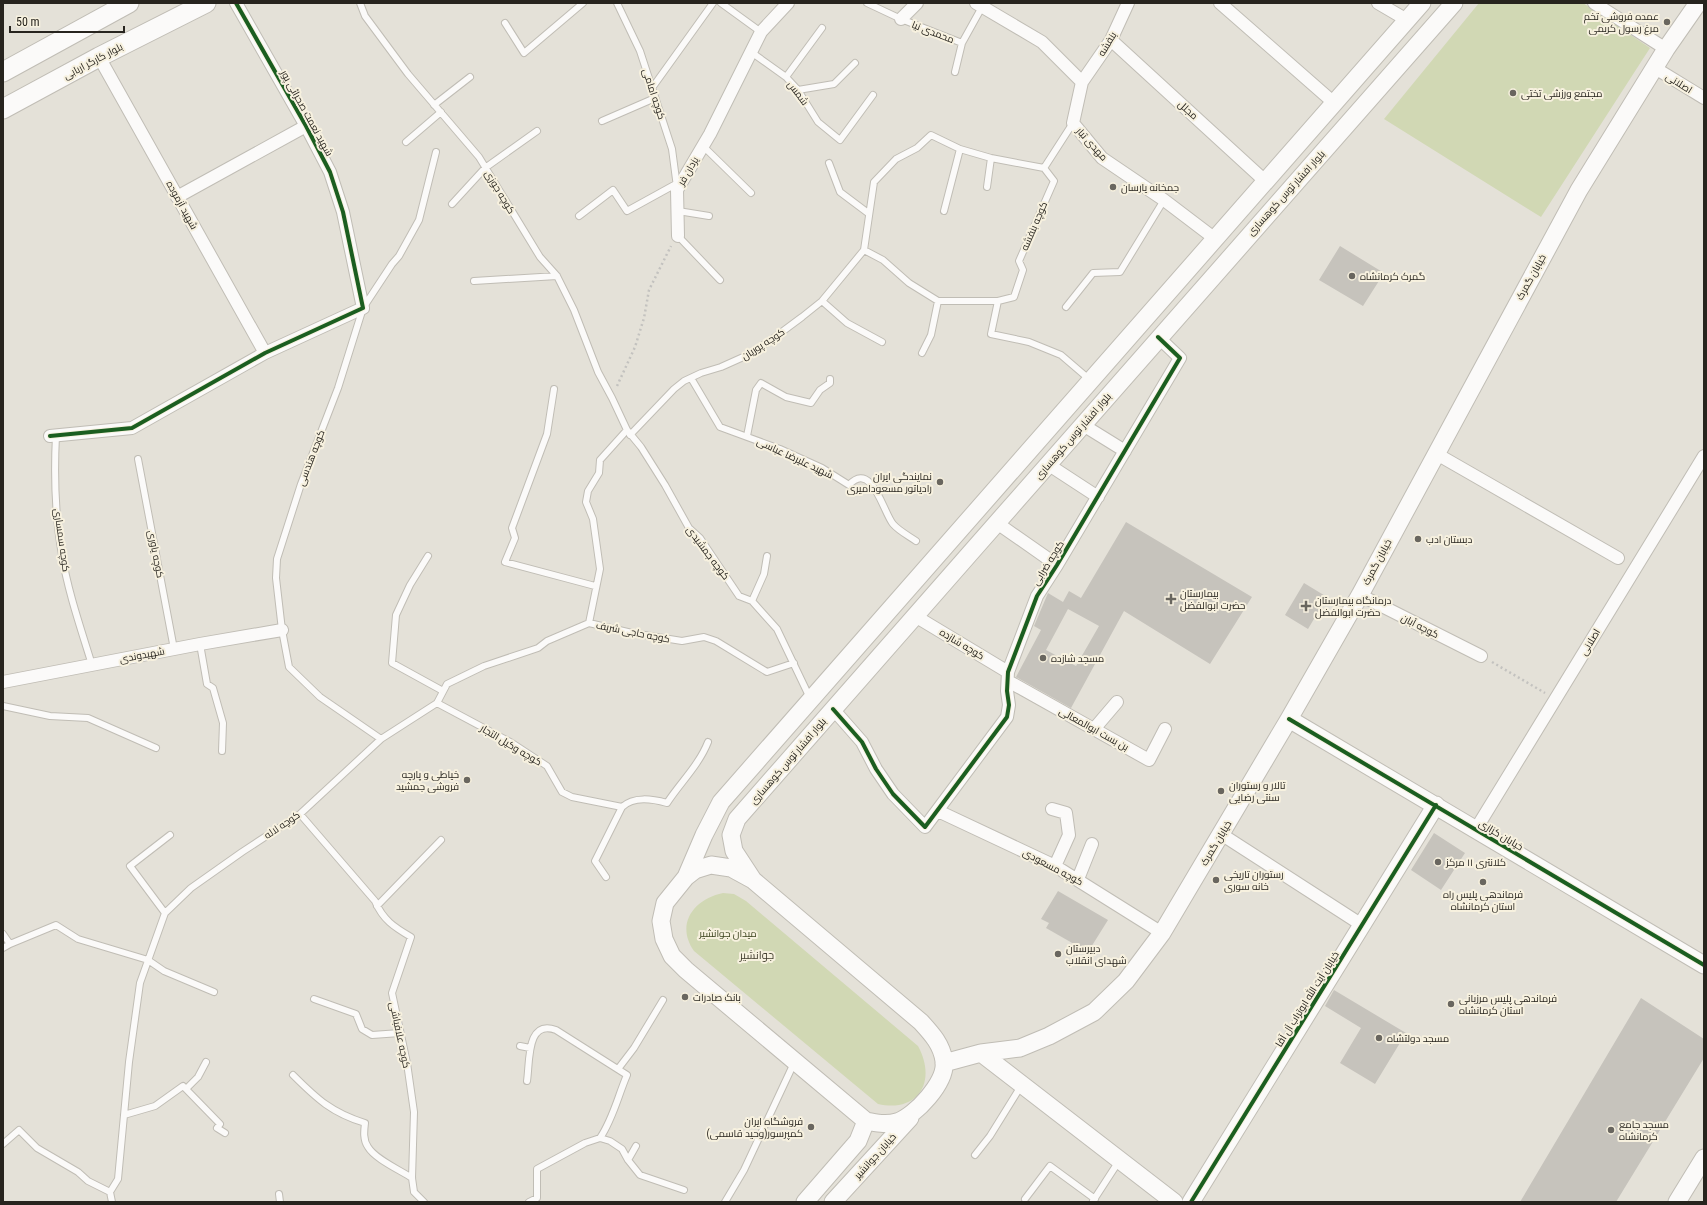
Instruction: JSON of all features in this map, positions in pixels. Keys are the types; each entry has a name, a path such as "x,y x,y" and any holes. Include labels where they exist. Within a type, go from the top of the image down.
{"main road":[{"path":"3,72 128,3"},
{"name":"بلوار کارگر اربابی","path":"3,109 99,57 206,3"},
{"path":"686,877 704,835 721,802 1333,102 1422,3"},
{"name":"بلوار افشار توس کوهساری","path":"753,880 734,851 731,835 737,819 1049,465 1158,337 1454,3"},
{"name":"خیابان گمرک","path":"944,1063 981,1053 1020,1048 1049,1036 1094,1012 1126,981 1162,933 1289,719 1360,595 1435,453 1579,190 1666,49 1698,3"},
{"name":"خیابان کزازی","path":"1289,719 1704,965"},
{"name":"خیابان آیت الله ابوتراب آل آقا","path":"1191,1202 1436,805"},
{"path":"711,865 731,868 753,880 921,1022 938,1042 944,1063 937,1084 917,1110 897,1122 882,1124 866,1121 686,970 672,956 664,939 661,921 665,903 686,877 695,870 711,865"},
{"path":"981,1053 1174,1202"},
{"name":"خیابان جوانشیر","path":"833,1202 917,1110"},
{"path":"805,1202 858,1141 866,1121"},
{"path":"1677,1202 1704,1158"}],"street":[{"name":"شهید نعمت صحرائی پور","path":"236,3 306,126 330,172 343,212 363,308"},
{"name":"یزدان فر","path":"678,236 677,187 703,146 761,32 788,3"},
{"path":"901,19 917,3"},
{"name":"بنفشه","path":"1082,82 1111,40 1128,3"},
{"path":"1220,3 1333,102"},
{"path":"1378,3 1408,20"},
{"path":"1594,3 1666,49"},
{"path":"979,5 1042,42 1082,82"},
{"name":"مجلل","path":"1111,40 1265,181"},
{"name":"شهید آزموده","path":"99,57 266,353"},
{"name":"اصلانی","path":"1655,68 1704,98"},
{"name":"مهدی تبار","path":"1082,82 1073,123 1102,158 1164,200 1214,238"},
{"path":"177,197 306,126"},
{"path":"53,436 132,428 266,353 363,308"},
{"name":"کوچه ضرابی","path":"833,709 862,742 876,769 893,794 925,827 1007,717 1009,706 1007,691 1008,676 1037,596 1058,565 1180,358 1158,337"},
{"path":"1083,425 1125,451"},
{"path":"1435,453 1618,558"},
{"name":"اصلانی","path":"1476,829 1704,456"},
{"path":"1049,465 1098,497"},
{"path":"997,523 1058,565"},
{"name":"کوچه آبان","path":"1360,595 1481,656"},
{"name":"کوچه شازده","path":"915,616 1008,676"},
{"name":"شهیدوندی","path":"3,682 200,644 282,630"},
{"name":"بن بست ابوالمعالی","path":"1008,676 1094,729 1149,760 1165,729"},
{"path":"1094,729 1117,702"},
{"path":"1052,809 1066,813 1069,835 1055,866"},
{"name":"کوچه مسعودی","path":"938,811 1055,866 1162,933"},
{"path":"1221,834 1362,925"},
{"path":"1078,880 1092,844"}],"lane":[{"name":"کوچه جوزی","path":"360,3 365,16 408,74 479,158 540,257 557,276 574,310 598,372 612,398"},
{"path":"505,23 524,53 583,3"},
{"name":"کوچه امامی","path":"617,3 640,51 672,149 677,187"},
{"path":"652,88 713,3"},
{"path":"721,3 761,32"},
{"name":"محمدی نیا","path":"868,3 901,19 962,43 979,5"},
{"path":"786,78 822,28"},
{"path":"955,72 962,43"},
{"name":"شمس","path":"751,52 786,78 798,90 818,122 840,140 873,94"},
{"path":"798,90 834,84 855,63"},
{"path":"434,105 470,78"},
{"path":"602,121 655,98"},
{"path":"406,142 441,112"},
{"path":"1073,123 1044,168 990,158 960,149 931,135 917,148 896,159 874,182 868,213 864,250 883,260 909,283 938,301 998,301 991,334 1029,342 1061,355 1090,380"},
{"path":"452,204 485,168 537,131"},
{"path":"703,146 751,194"},
{"path":"944,212 960,149"},
{"name":"کوچه هندسی","path":"381,739 320,697 289,667 282,630 276,578 277,559 301,484 338,388 363,308 392,264 399,256 419,220 436,152"},
{"path":"987,187 990,158"},
{"path":"829,163 840,192 868,213"},
{"name":"کوچه بنفشه","path":"998,301 1014,297 1023,270 1019,261 1054,181 1044,168"},
{"path":"579,216 613,190 626,211 677,187"},
{"path":"1066,307 1093,273 1120,272 1164,200"},
{"path":"678,211 709,216"},
{"path":"678,236 720,280"},
{"name":"کوچه پوریان","path":"589,623 595,586 600,569 593,519 586,502 588,490 599,473 600,460 674,389 691,378 750,354 772,340 822,301 864,250"},
{"path":"474,281 557,276"},
{"path":"822,301 847,323 882,342"},
{"path":"922,353 931,334 938,301"},
{"name":"شهید علیرضا عباسی","path":"691,378 720,427 747,436 822,468 849,485 854,480 861,478 868,480 876,488 883,508 894,524 916,542"},
{"path":"747,436 756,390 761,383 786,397 811,403 820,390 830,384 830,379"},
{"path":"554,389 547,434 512,528 515,538 505,562 595,586"},
{"name":"کوچه جمشیدی","path":"612,398 629,432 641,447 665,485 689,528 700,538 739,596 752,601 777,629 811,700"},
{"name":"کوچه سمساری","path":"53,436 54,477 62,555 72,600 92,665"},
{"name":"کوچه یاوری","path":"138,459 174,649"},
{"path":"428,556 410,585 396,615 392,663 443,691"},
{"path":"752,601 764,574 767,556"},
{"name":"کوچه حاجی شریف","path":"437,703 446,684 484,666 538,648 547,641 589,623 632,633 682,641 704,637 716,641 767,672 794,663"},
{"path":"200,644 207,684 213,688 223,723 222,751"},
{"name":"کوچه لاله","path":"110,1192 118,1179 129,1062 140,983 165,914 191,888 300,814 381,739 437,703"},
{"name":"کوچه وکیل التجار","path":"437,703 512,743 547,766 562,792 572,797 622,807"},
{"path":"3,706 50,716 88,718 156,748"},
{"path":"606,877 595,861 622,807 629,801 652,799 667,803 692,770 708,742"},
{"name":"کوچه علافباشی","path":"300,814 375,901 380,912 393,926 411,937 392,993 407,1063 414,1112 412,1178 414,1192 424,1202"},
{"path":"165,914 130,866 170,835"},
{"path":"378,906 441,840"},
{"path":"3,948 56,925 78,939 148,960 164,970 214,992"},
{"path":"3,934 10,944"},
{"path":"314,999 356,1014 362,1029 372,1035 400,1033"},
{"path":"618,1069 634,1048 663,1000"},
{"path":"526,1081 530,1048 537,1032 541,1028 548,1027 556,1030 627,1075 617,1096 609,1123 600,1138"},
{"path":"520,1046 530,1048"},
{"path":"725,1202 744,1170 795,1061"},
{"path":"186,1089 198,1077 206,1062"},
{"path":"293,1075 321,1102 350,1118 365,1123 364,1137 367,1147 374,1155 412,1178"},
{"path":"976,1155 990,1136 1022,1085"},
{"path":"124,1115 156,1106 183,1086 220,1124 217,1128 225,1133"},
{"path":"3,1144 20,1130 38,1148 78,1172 88,1182 110,1192 112,1202"},
{"path":"528,1202 537,1198 537,1169 585,1143 600,1138 616,1144 622,1149 628,1160 640,1175 684,1190"},
{"path":"628,1160 636,1146"},
{"path":"1025,1199 1050,1166 1094,1200 1120,1160"},
{"path":"280,1194 280,1202"}],"path":[{"path":"612,398 635,347 644,318 649,290 667,253 678,236"},
{"path":"1481,656 1555,699"}],"green space":[{"name":"مجتمع ورزشی تختی","path":"1479,3 1583,3 1650,48 1541,217 1384,119"},
{"name":"میدان جوانشیر","path":"723,893 734,894 746,901 918,1046 926,1071 925,1082 920,1092 914,1099 904,1104 892,1106 878,1104 694,951 686,931 690,914 704,901"}],"building":[{"name":"گمرک کرمانشاه","path":"1340,246 1384,273 1363,306 1319,280"},
{"path":"1126,522 1252,597 1210,664 1124,611 1071,708 1016,677 1041,630 1034,626 1048,593 1063,602 1069,591 1081,598","holes":["1068,609 1099,626 1076,666 1046,650"]},
{"name":"درمانگاه بیمارستان حضرت ابوالفضل","path":"1304,583 1327,597 1308,629 1285,615"},
{"name":"کلانتری ۱۱ مرکز","path":"1434,833 1465,853 1441,890 1411,870"},
{"path":"1058,891 1108,920 1088,952 1046,928 1049,923 1041,919"},
{"name":"مسجد دولتشاه","path":"1334,990 1406,1033 1375,1084 1340,1063 1361,1028 1325,1006"},
{"name":"مسجد جامع کرمانشاه","path":"1641,998 1704,1039 1704,1058 1616,1202 1520,1202"}],"cycle path":[{"path":"50,436 132,428 265,353 363,308 343,212 330,172 306,126 236,3"},
{"path":"833,709 862,742 876,769 893,794 925,827 1007,717 1009,705 1007,691 1008,672 1037,596 1180,358 1158,337"},
{"path":"1289,719 1704,965"},
{"path":"1191,1202 1436,805"}],"place":[{"name":"عمده فروشی تخم مرغ رسول کریمی","path":"1667,22"},
{"name":"مجتمع ورزشی تختی","path":"1513,93"},
{"name":"جمخانه یارسان","path":"1113,187"},
{"name":"گمرک کرمانشاه","path":"1352,276"},
{"name":"نمایندگی ایران رادیاتور مسعودامیری","path":"940,482"},
{"name":"دبستان ادب","path":"1418,539"},
{"name":"بیمارستان حضرت ابوالفضل","path":"1171,599"},
{"name":"درمانگاه بیمارستان حضرت ابوالفضل","path":"1306,606"},
{"name":"مسجد شازده","path":"1043,658"},
{"name":"خیاطی ‌‌و‌ پارچه فروشی جمشید","path":"467,780"},
{"name":"تالار و رستوران سنتی رضایی","path":"1221,791"},
{"name":"کلانتری ۱۱ مرکز","path":"1438,862"},
{"name":"رستوران تاریخی خانه سوری","path":"1216,880"},
{"name":"فرماندهی پلیس راه استان کرمانشاه","path":"1483,882"},
{"name":"دبیرستان شهدای انقلاب","path":"1058,954"},
{"name":"بانک صادرات","path":"685,997"},
{"name":"فرماندهی پلیس مرزبانی استان کرمانشاه","path":"1451,1004"},
{"name":"مسجد دولتشاه","path":"1379,1038"},
{"name":"فروشگاه ایران کمپرسور(وحید قاسمی)","path":"811,1127"},
{"name":"مسجد جامع کرمانشاه","path":"1611,1130"}],"district":[{"name":"جوانشیر","path":"757,955"}]}
